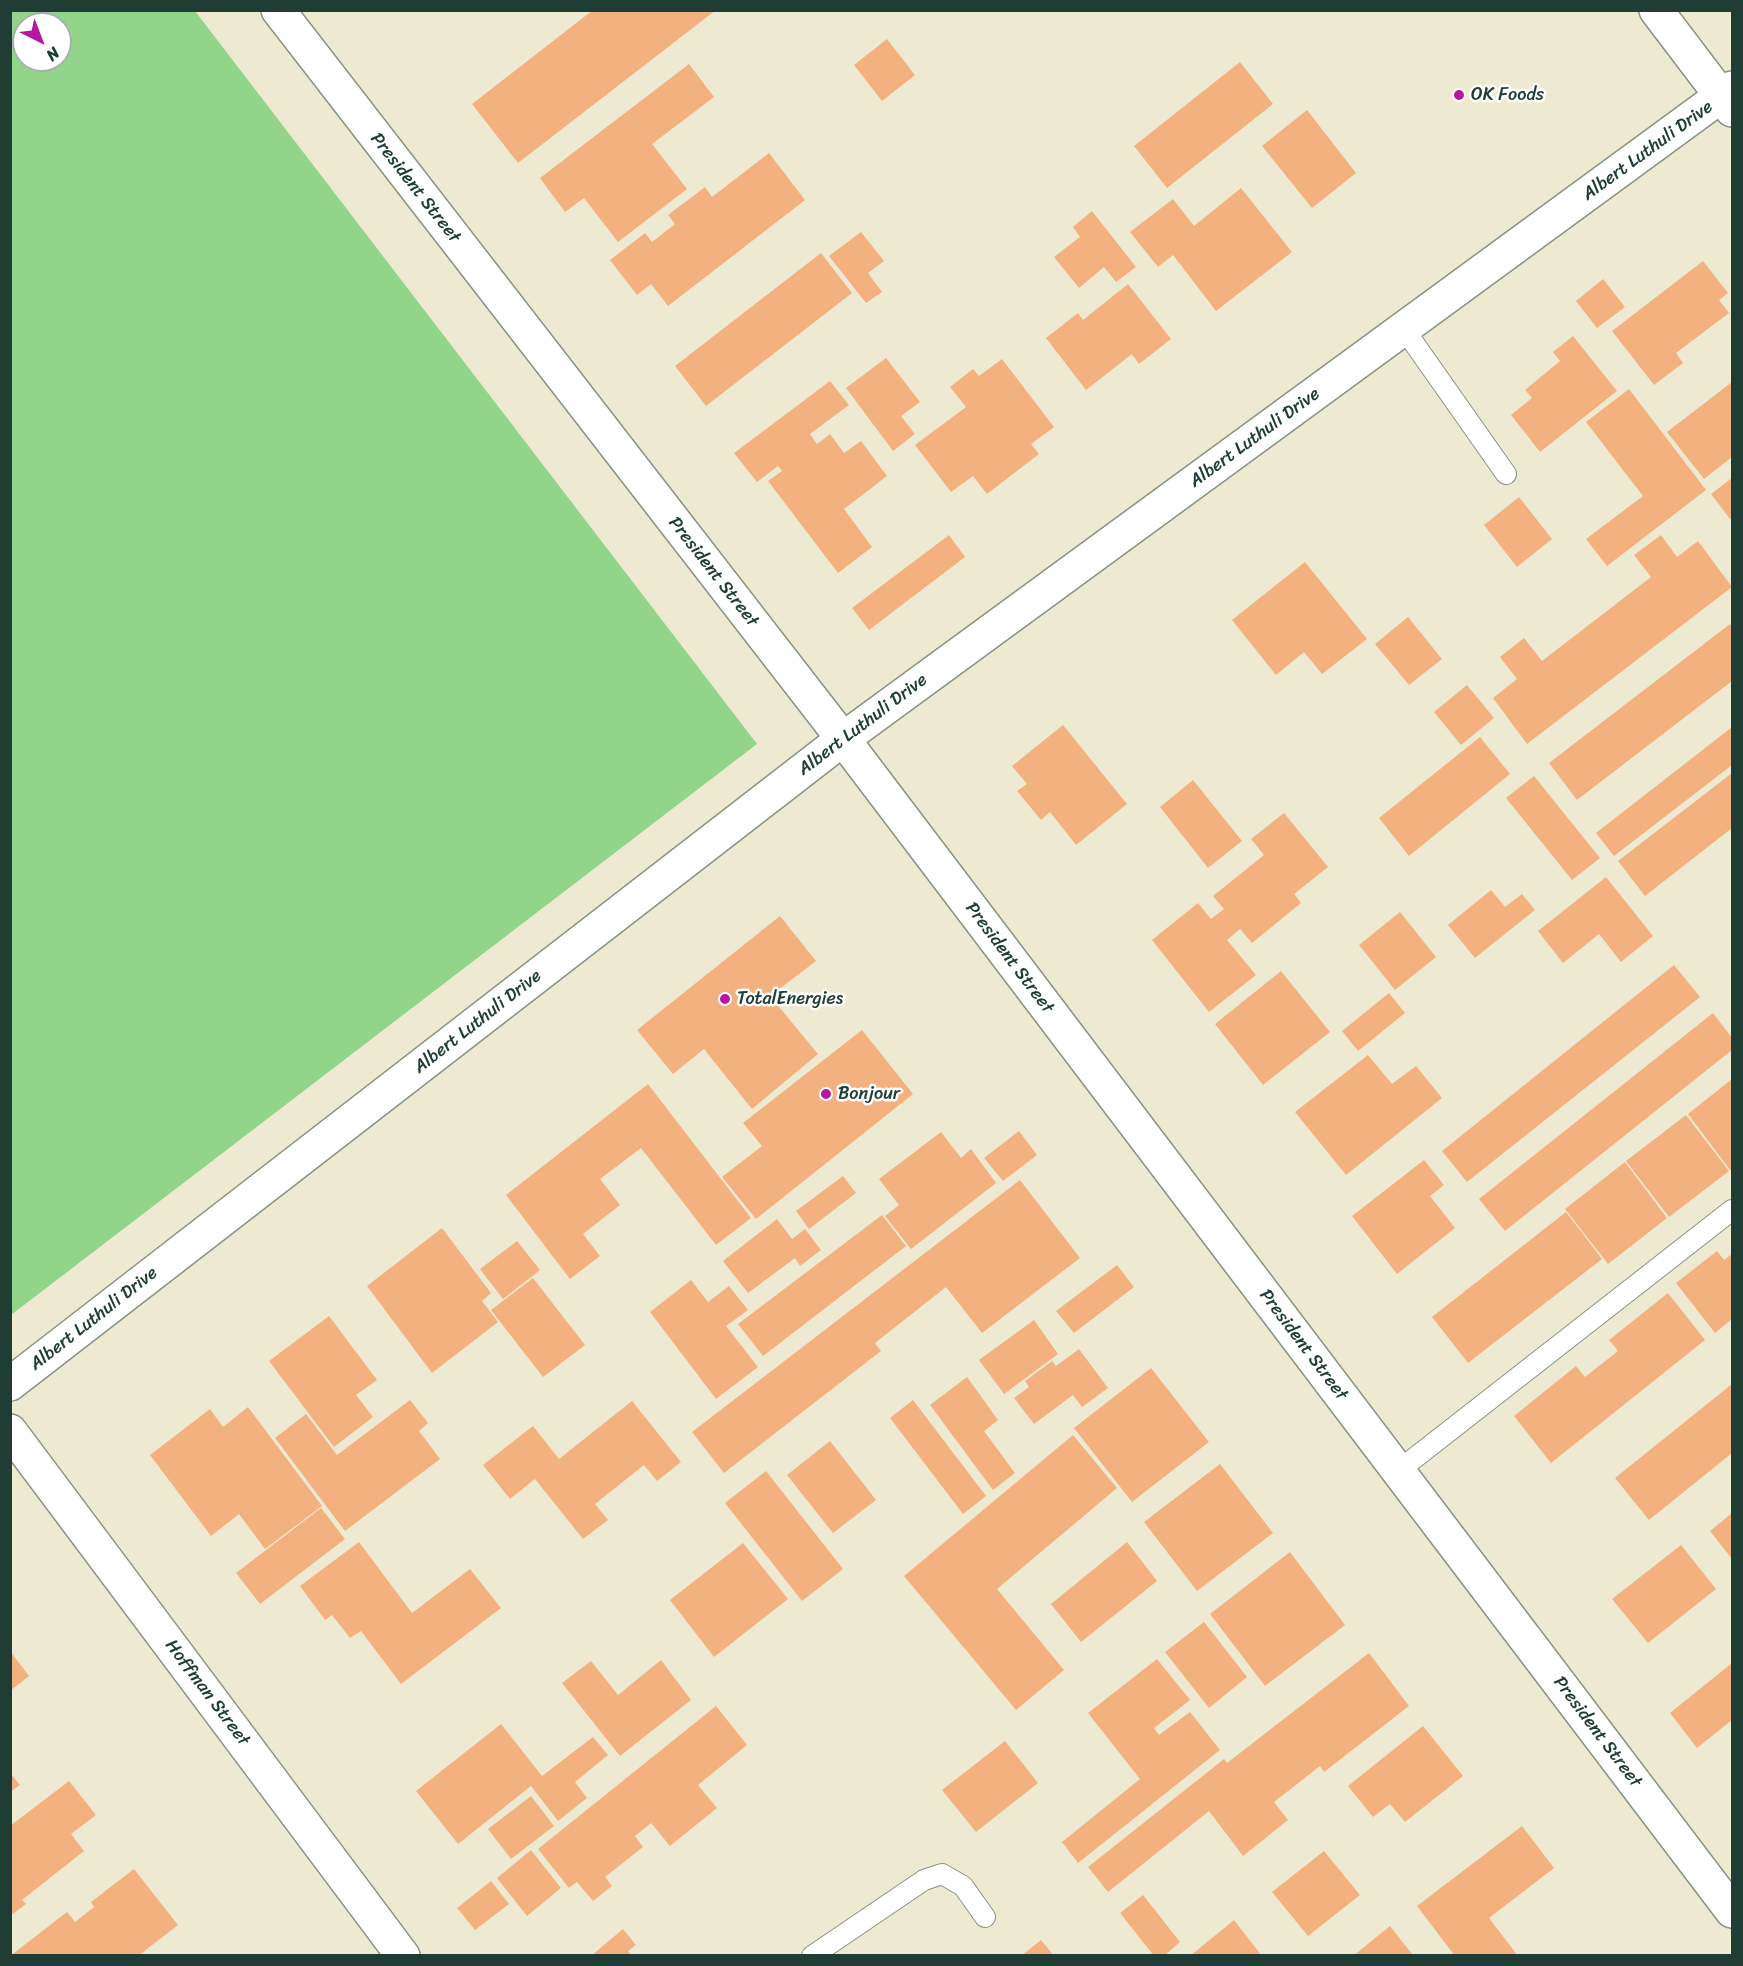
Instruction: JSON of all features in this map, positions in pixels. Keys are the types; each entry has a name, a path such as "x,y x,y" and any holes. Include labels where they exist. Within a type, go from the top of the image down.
{"street":[{"name":"President Street","path":"278,10 843,739 1732,1911"},
{"path":"1656,10 1729,98"},
{"name":"Albert Luthuli Drive","path":"10,1384 843,739 1404,329 1729,98"},
{"name":"Hoffman Street","path":"10,1431 403,1956"}],"lane":[{"path":"1404,329 1506,474"},
{"path":"1398,1471 1732,1210"},
{"path":"812,1956 924,1880 942,1874 963,1886 985,1917"}],"green space":[{"path":"11,10 195,11 757,744 11,1315"}],"building":[{"path":"593,10 716,10 518,163 472,104"},
{"path":"887,39 915,75 882,101 854,65"},
{"path":"1240,62 1273,104 1167,188 1134,146"},
{"path":"689,64 714,97 652,144 687,189 618,242 584,198 565,212 540,178"},
{"path":"1307,110 1356,173 1312,208 1262,146"},
{"path":"769,153 805,200 668,306 651,284 637,295 610,260 645,233 652,242 675,224 668,215 705,187 712,197"},
{"path":"1241,188 1292,252 1216,311 1173,255 1158,267 1130,232 1173,199 1194,226"},
{"path":"1092,211 1136,267 1116,282 1104,267 1079,288 1054,257 1080,237 1073,227"},
{"path":"861,232 884,261 868,273 882,292 866,303 829,256"},
{"path":"821,253 852,293 706,406 675,366"},
{"path":"1703,261 1728,293 1719,300 1729,313 1676,353 1683,363 1654,385 1612,331"},
{"path":"1603,279 1625,307 1597,328 1576,301"},
{"path":"1128,284 1171,339 1139,364 1132,354 1086,390 1046,338 1078,313 1083,320"},
{"path":"1573,336 1617,391 1540,452 1511,415 1532,398 1525,390 1560,361 1553,352"},
{"path":"886,358 920,402 901,416 915,434 893,451 846,388"},
{"path":"1002,359 1054,427 1031,444 1039,454 987,494 973,476 951,492 915,445 966,407 950,387 973,369 979,376"},
{"path":"830,381 849,405 810,434 817,444 830,434 844,453 861,441 887,476 844,509 872,547 838,573 768,481 782,471 778,466 757,482 734,453"},
{"path":"1732,382 1732,457 1704,479 1667,432"},
{"path":"1629,389 1706,490 1607,566 1586,539 1643,496 1586,422"},
{"path":"1732,478 1732,517 1730,519 1711,494"},
{"path":"1519,497 1552,539 1517,567 1484,525"},
{"path":"949,535 965,557 869,630 852,608"},
{"path":"1661,535 1677,557 1698,541 1732,587 1527,744 1493,698 1517,679 1500,657 1524,638 1542,661 1651,577 1634,555"},
{"path":"1305,562 1367,639 1322,674 1304,652 1276,675 1232,620"},
{"path":"1408,617 1442,659 1409,685 1375,644"},
{"path":"1730,624 1732,628 1732,681 1577,800 1549,763"},
{"path":"1467,685 1494,718 1461,745 1434,712"},
{"path":"1063,725 1127,804 1076,845 1050,812 1041,820 1017,791 1027,784 1012,766"},
{"path":"1732,727 1732,765 1614,856 1596,833"},
{"path":"1480,737 1510,774 1409,856 1379,818"},
{"path":"1732,773 1732,828 1645,896 1618,861"},
{"path":"1534,776 1600,858 1572,880 1506,798"},
{"path":"1193,780 1242,841 1208,868 1160,807"},
{"path":"1284,813 1328,867 1294,894 1301,903 1252,943 1240,929 1227,940 1256,975 1209,1012 1152,940 1198,903 1211,919 1224,909 1213,896 1264,855 1251,839"},
{"path":"1606,877 1653,936 1621,962 1599,934 1563,963 1538,931"},
{"path":"1491,890 1505,907 1522,894 1535,910 1475,958 1448,925"},
{"path":"1400,912 1436,957 1395,990 1359,945"},
{"path":"780,916 816,961 770,996 818,1054 752,1109 704,1049 673,1074 637,1030"},
{"path":"1674,965 1700,997 1467,1182 1442,1151"},
{"path":"1281,971 1330,1032 1263,1085 1215,1024"},
{"path":"1389,993 1405,1013 1358,1051 1342,1031"},
{"path":"1713,1013 1732,1038 1732,1050 1505,1231 1479,1199"},
{"path":"862,1030 913,1094 756,1219 722,1177 762,1146 743,1123"},
{"path":"1368,1055 1392,1084 1416,1066 1442,1098 1346,1175 1295,1112"},
{"path":"1732,1079 1732,1168 1730,1170 1688,1114"},
{"path":"648,1084 751,1218 716,1245 641,1148 600,1179 620,1205 583,1234 600,1256 570,1279 506,1195"},
{"path":"1686,1115 1729,1171 1669,1217 1626,1161"},
{"path":"1019,1131 1037,1155 1003,1181 984,1158"},
{"path":"941,1132 961,1158 971,1149 996,1183 911,1249 885,1216 899,1205 879,1179"},
{"path":"1424,1160 1444,1185 1430,1196 1455,1228 1397,1274 1352,1216"},
{"path":"1625,1162 1667,1218 1608,1264 1565,1209"},
{"path":"843,1176 856,1193 809,1229 796,1211"},
{"path":"1020,1180 1080,1258 982,1333 946,1287 875,1343 881,1351 724,1473 692,1432"},
{"path":"1566,1212 1602,1259 1468,1363 1432,1317"},
{"path":"882,1215 906,1246 763,1356 738,1324"},
{"path":"777,1219 792,1239 805,1229 821,1250 800,1266 795,1258 748,1293 723,1261"},
{"path":"442,1228 491,1293 482,1301 498,1322 432,1373 367,1286"},
{"path":"517,1241 540,1270 503,1299 480,1269"},
{"path":"1717,1251 1724,1260 1732,1254 1732,1319 1715,1333 1676,1283"},
{"path":"1117,1265 1134,1287 1074,1333 1056,1311"},
{"path":"533,1278 585,1345 543,1377 491,1310"},
{"path":"691,1280 708,1302 729,1286 748,1310 726,1326 758,1367 716,1399 650,1312"},
{"path":"1668,1293 1705,1340 1551,1463 1514,1416 1576,1366 1585,1377 1618,1351 1609,1340"},
{"path":"329,1316 377,1380 356,1395 373,1417 334,1447 269,1361"},
{"path":"1034,1320 1058,1354 1004,1394 979,1360"},
{"path":"1079,1349 1108,1388 1082,1407 1073,1395 1034,1424 1014,1398 1029,1387 1025,1381 1052,1361 1056,1366"},
{"path":"1151,1368 1209,1442 1132,1502 1074,1428"},
{"path":"967,1377 998,1420 984,1431 1015,1473 993,1490 930,1405"},
{"path":"1732,1384 1732,1453 1649,1520 1615,1478"},
{"path":"410,1400 428,1423 419,1431 440,1459 345,1531 275,1438 306,1414 337,1455"},
{"path":"913,1400 986,1496 963,1514 890,1418"},
{"path":"632,1401 681,1462 657,1481 644,1465 595,1504 608,1520 583,1539 535,1479 510,1499 483,1465 533,1426 559,1459"},
{"path":"248,1407 322,1506 265,1549 239,1514 211,1536 150,1455 210,1409 223,1427"},
{"path":"1073,1435 1117,1488 997,1589 1064,1670 1016,1710 904,1576"},
{"path":"830,1441 876,1500 833,1533 787,1475"},
{"path":"1220,1464 1273,1533 1197,1591 1144,1522"},
{"path":"766,1471 843,1569 802,1601 725,1503"},
{"path":"321,1508 345,1539 260,1604 236,1573"},
{"path":"1732,1513 1732,1559 1710,1531"},
{"path":"359,1542 412,1613 470,1569 501,1608 401,1684 361,1631 350,1638 332,1615 325,1620 300,1586"},
{"path":"1127,1542 1157,1581 1081,1642 1051,1604"},
{"path":"743,1543 788,1599 714,1657 670,1600"},
{"path":"1681,1545 1716,1589 1648,1643 1612,1599"},
{"path":"1290,1552 1345,1625 1265,1686 1210,1614"},
{"path":"1204,1622 1247,1677 1209,1708 1165,1652"},
{"path":"10,1651 29,1676 10,1691"},
{"path":"1369,1653 1409,1706 1324,1772 1320,1766 1274,1802 1288,1820 1243,1856 1209,1811 1108,1892 1088,1867 1224,1759 1227,1763"},
{"path":"1157,1659 1190,1700 1154,1728 1159,1735 1190,1712 1220,1750 1078,1863 1062,1842 1140,1779 1088,1713"},
{"path":"661,1660 691,1700 620,1756 562,1683 591,1661 618,1695"},
{"path":"1732,1663 1732,1720 1697,1748 1670,1713"},
{"path":"716,1706 747,1745 698,1785 717,1808 670,1846 651,1823 635,1836 643,1847 605,1877 612,1886 593,1901 577,1882 569,1888 538,1849"},
{"path":"501,1724 542,1776 593,1737 608,1755 575,1782 587,1798 558,1821 531,1786 458,1844 416,1791"},
{"path":"1423,1726 1463,1776 1405,1822 1390,1804 1373,1817 1348,1786"},
{"path":"1005,1741 1038,1783 976,1832 942,1790"},
{"path":"10,1773 20,1785 10,1792"},
{"path":"69,1781 96,1815 71,1834 84,1851 22,1900 26,1904 10,1916 10,1826"},
{"path":"531,1796 554,1826 511,1859 488,1829"},
{"path":"1522,1826 1554,1868 1489,1918 1518,1956 1455,1956 1417,1906"},
{"path":"531,1850 561,1888 527,1916 497,1878"},
{"path":"1324,1851 1360,1895 1308,1936 1272,1892"},
{"path":"134,1869 178,1925 138,1956 10,1956 67,1912 75,1922 94,1907 91,1902"},
{"path":"491,1881 509,1904 475,1930 457,1908"},
{"path":"1143,1895 1180,1942 1164,1956 1154,1956 1120,1913"},
{"path":"1234,1920 1262,1956 1190,1956"},
{"path":"1390,1926 1412,1954 1353,1956"},
{"path":"623,1929 636,1945 628,1951 632,1956 591,1956"},
{"path":"1041,1940 1054,1956 1021,1956"}],"place":[{"name":"OK Foods","path":"1459,95"},
{"name":"TotalEnergies","path":"725,999"},
{"name":"Bonjour","path":"826,1094"}]}
